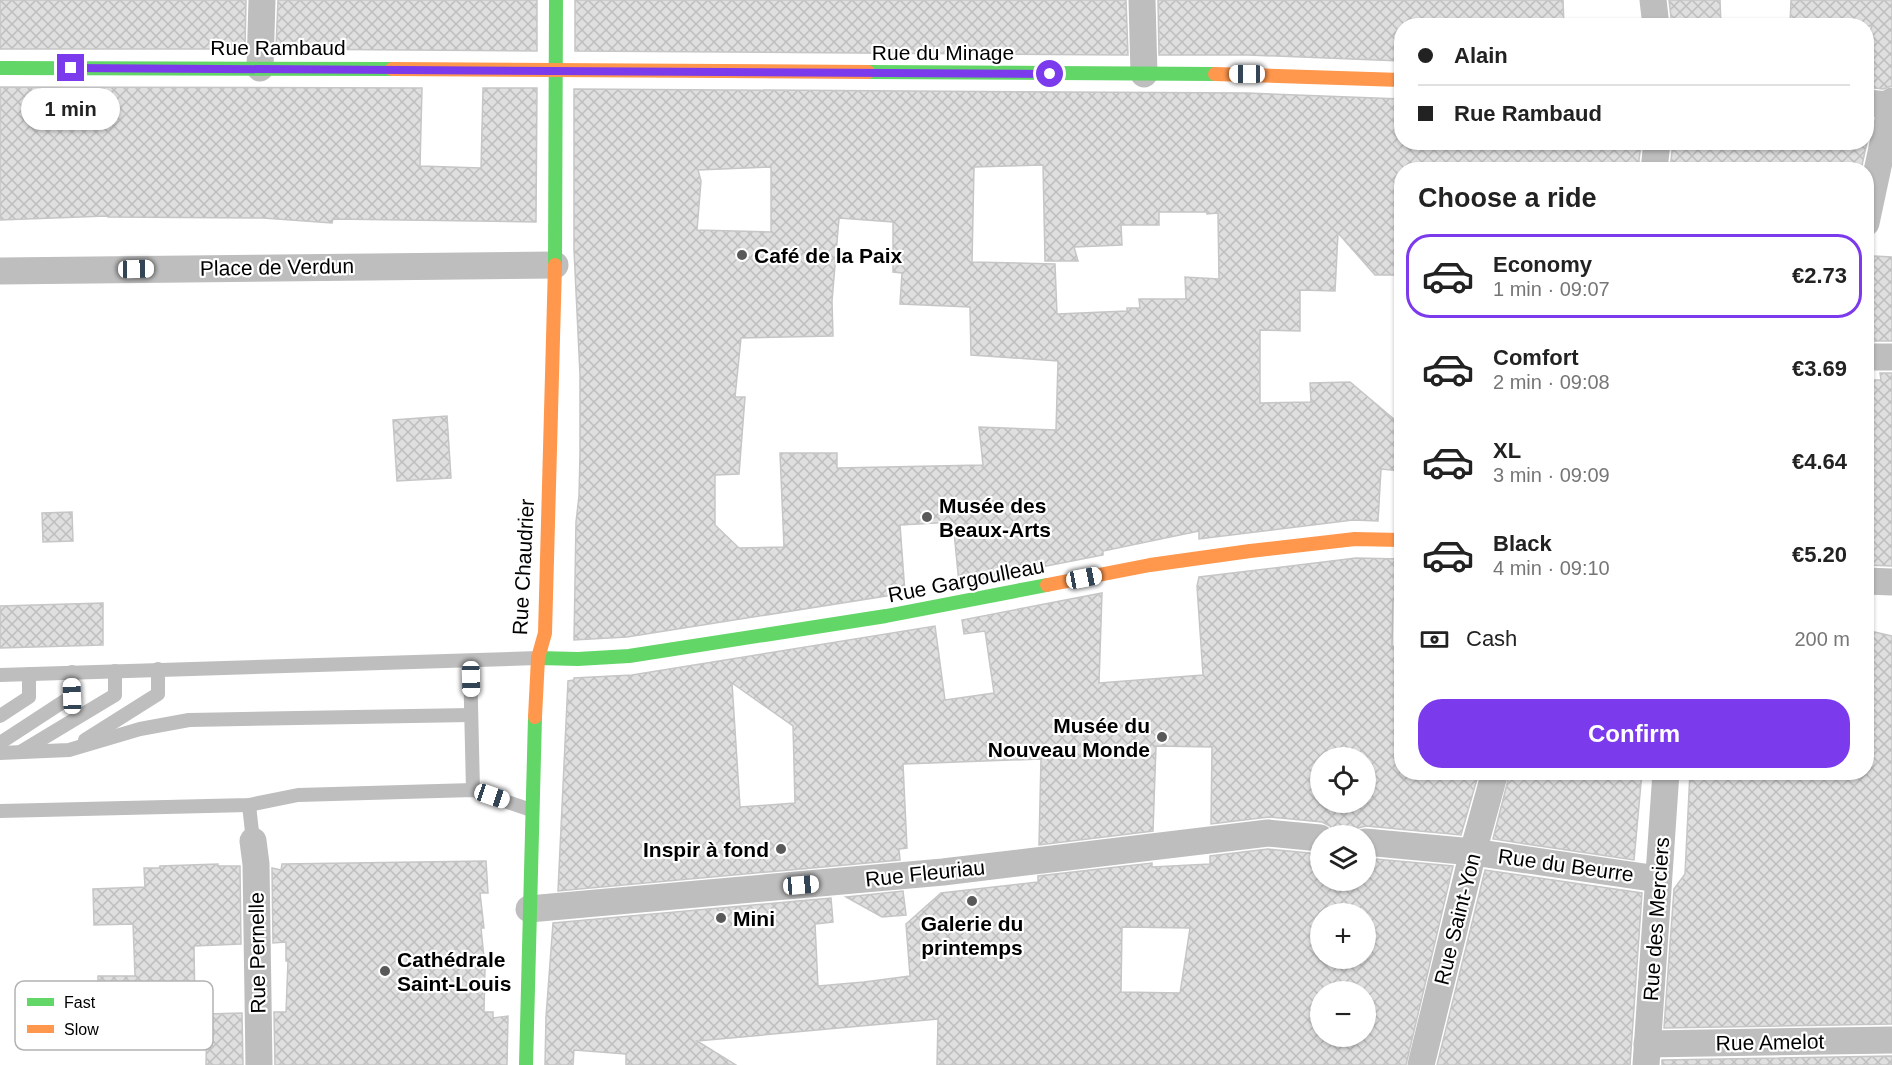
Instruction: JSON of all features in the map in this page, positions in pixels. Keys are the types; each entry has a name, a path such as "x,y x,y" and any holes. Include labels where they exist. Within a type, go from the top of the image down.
{"street":[{"path":"260,68 262,0"},
{"name":"Rue Chaudrier","path":"526,1065 531,810 538,658 545,633 555,265 556,0"},
{"path":"1142,0 1144,74"},
{"path":"1653,0 1655,18"},
{"name":"Rue Rambaud","path":"0,68 556,71"},
{"name":"Rue du Minage","path":"556,71 1247,74 1394,80"},
{"path":"1874,167 1883,103"},
{"name":"Place de Verdun","path":"0,271 555,265"},
{"path":"1874,357 1892,357"},
{"name":"Rue Gargoulleau","path":"538,658 578,659 629,656 886,616 1161,564 1250,550 1355,539 1394,540"},
{"path":"1874,581 1892,582"},
{"name":"Rue Saint-Yon","path":"1421,1065 1493,780"},
{"name":"Rue des Merciers","path":"1647,1054 1665,780"},
{"name":"Rue Fleuriau","path":"529,909 943,872 1268,833 1310,837"},
{"name":"Rue Pernelle","path":"253,841 256,864 259,1065"},
{"path":"1376,843 1473,852"},
{"name":"Rue du Beurre","path":"1473,852 1658,879"},
{"name":"Rue Amelot","path":"1647,1054 1892,1040"}],"lane":[{"path":"0,675 538,658"},
{"path":"470,660 473,790"},
{"path":"69,750 158,694 158,669"},
{"path":"20,752 115,695 115,670"},
{"path":"0,743 72,696 72,672"},
{"path":"0,716 29,697 29,674"},
{"path":"0,753 69,750 140,729 189,720 471,715"},
{"path":"0,811 249,805 298,795 473,790 531,810"},
{"path":"249,805 253,841"}],"building":[{"path":"0,0 246,0 245,49 0,49"},
{"path":"278,0 537,0 537,51 276,49"},
{"path":"575,0 1126,0 1128,55 575,51"},
{"path":"1158,0 1563,0 1564,18 1394,18 1394,61 1248,55 1159,55"},
{"path":"1669,0 1720,0 1721,18 1671,18"},
{"path":"1791,0 1892,0 1892,86 1883,89 1874,88 1874,18 1790,18"},
{"path":"0,87 422,88 420,166 481,168 483,88 537,88 536,222 333,219 332,223 263,218 107,216 0,220"},
{"path":"574,89 1247,93 1394,99 1394,150 1640,150 1639,162 1394,162 1394,275 1375,275 1338,233 1335,291 1300,290 1300,331 1260,330 1260,403 1311,402 1310,383 1350,382 1394,419 1394,470 1381,469 1378,521 1353,520 1199,539 1199,531 1103,551 1103,555 959,583 953,522 900,525 905,593 627,637 574,640 576,522 580,454 580,374 574,250","holes":["1043,165 1045,261 1078,261 1074,247 1122,245 1121,225 1159,225 1159,212 1218,213 1219,279 1185,277 1186,299 1139,299 1140,308 1127,308 1127,311 1057,314 1055,264 972,262 974,167","771,167 771,232 697,230 701,181 698,170","839,218 893,222 893,272 902,273 900,304 970,307 971,355 1058,361 1056,430 979,427 983,465 837,468 837,453 780,453 784,547 739,548 715,525 715,475 739,474 745,397 735,397 741,338 833,336 832,301"]},
{"path":"1672,150 1865,150 1863,162 1671,162"},
{"path":"1874,256 1892,257 1892,341 1874,341"},
{"path":"1880,373 1892,373 1892,566 1874,565 1874,380 1881,380"},
{"path":"447,416 451,478 397,481 393,420"},
{"path":"72,512 73,541 43,542 42,513"},
{"path":"1356,558 1394,559 1392,646 1394,646 1394,780 1477,780 1461,835 1376,827 1376,825 1328,825 1322,822 1269,817 1211,824 1212,747 1156,746 1153,831 1039,845 1041,759 903,764 907,848 899,849 900,860 558,891 568,681 574,678 632,675 935,626 945,700 994,693 985,631 964,634 962,620 1102,593 1099,683 1203,675 1197,586 1199,577","holes":["732,683 793,726 795,803 740,807"]},
{"path":"103,603 103,645 0,648 0,606"},
{"path":"1874,632 1892,636 1892,1024 1664,1028 1674,889 1685,874 1690,780 1874,780"},
{"path":"1508,780 1641,780 1634,860 1493,839"},
{"path":"1268,849 1310,853 1310,891 1376,891 1376,859 1453,866 1406,1065 937,1065 938,1019 697,1041 736,1065 626,1065 626,1054 574,1050 573,1065 545,1065 553,923 831,898 833,922 815,924 818,986 864,982 910,976 906,924 941,893 1038,882 1038,876 1152,863 1152,867 1210,864 1210,856","holes":["1122,927 1190,928 1180,993 1121,992"]},
{"name":"Cathédrale Saint-Louis","path":"486,861 488,893 480,893 484,928 481,928 485,968 484,1012 493,1012 493,1018 508,1016 507,1065 275,1065 274,1012 286,1012 288,961 286,961 286,942 273,943 272,868 281,870 282,864"},
{"path":"218,864 218,866 240,866 241,944 194,946 195,981 98,981 98,976 135,976 133,924 94,925 93,889 145,887 144,868 159,868 160,866"},
{"path":"1485,870 1642,893 1630,1065 1437,1065"},
{"path":"903,891 906,915 882,917 846,897"},
{"path":"242,1013 243,1065 206,1065 206,1050 213,1050 213,1014"},
{"path":"1892,1056 1892,1065 1662,1065 1662,1060"}],"traffic: fast":[{"path":"555,265 556,0"},
{"path":"0,68 392,69"},
{"path":"868,72 1215,74"},
{"path":"538,658 578,659 629,656 886,616 1047,585"},
{"path":"526,1065 535,717"}],"traffic: slow":[{"path":"392,69 868,72"},
{"path":"1215,74 1394,80"},
{"path":"535,717 538,658 545,633 555,265"},
{"path":"1047,585 1150,565 1250,551 1355,539 1394,540"}],"place":[{"name":"Café de la Paix","path":"742,255"},
{"name":"Musée des Beaux-Arts","path":"927,517"},
{"name":"Musée du Nouveau Monde","path":"1162,737"},
{"name":"Inspir à fond","path":"781,849"},
{"name":"Galerie du printemps","path":"972,901"},
{"name":"Mini","path":"721,918"},
{"name":"Cathédrale Saint-Louis","path":"385,971"}],"route":[{"path":"71,68 1050,74"}]}
